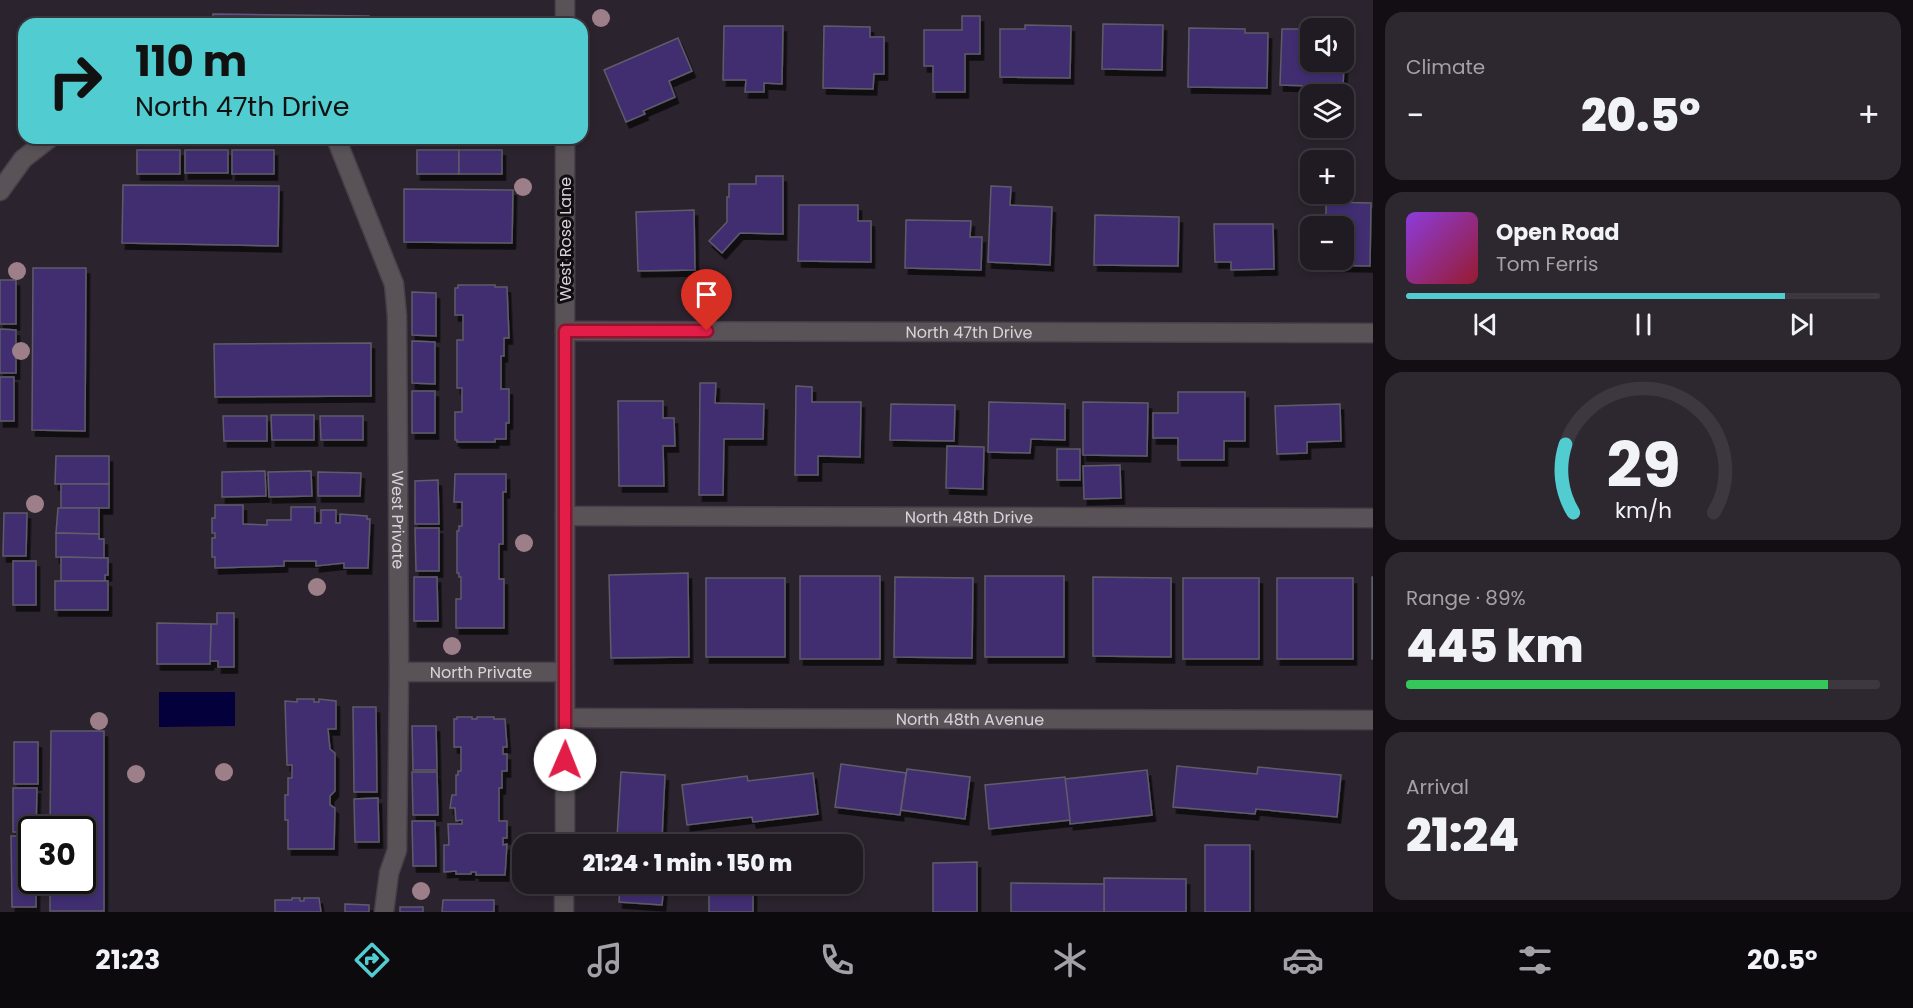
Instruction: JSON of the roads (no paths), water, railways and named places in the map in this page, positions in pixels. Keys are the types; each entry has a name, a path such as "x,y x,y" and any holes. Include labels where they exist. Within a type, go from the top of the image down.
{"street":[{"path":"565,0 565,18"},
{"path":"0,191 23,159 42,144"},
{"name":"West Private","path":"338,144 394,284 397,316 399,672 397,850 389,873 384,912"},
{"name":"West Rose Lane","path":"565,144 565,834"},
{"name":"North 47th Drive","path":"565,331 1373,333"},
{"name":"North 48th Drive","path":"565,516 1373,518"},
{"name":"North Private","path":"399,672 565,672"},
{"name":"North 48th Avenue","path":"566,718 1373,720"},
{"path":"564,894 564,912"}]}
